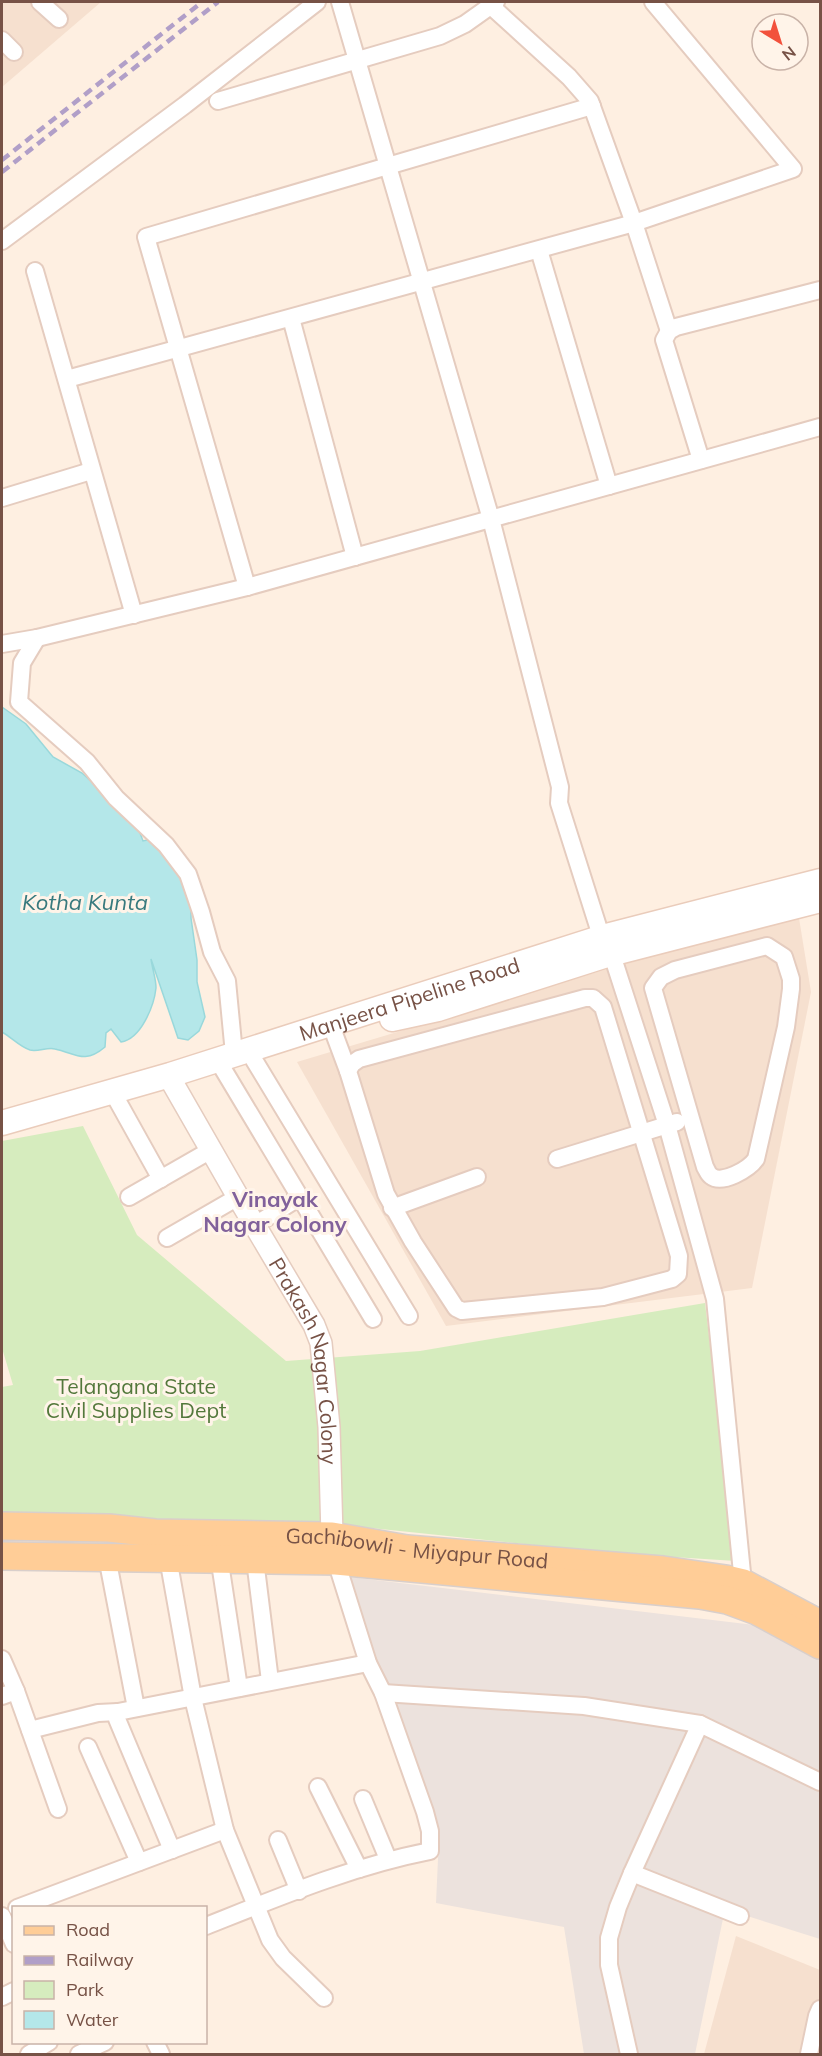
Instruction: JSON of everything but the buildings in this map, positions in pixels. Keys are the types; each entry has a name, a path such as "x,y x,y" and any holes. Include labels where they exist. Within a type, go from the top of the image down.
{"main road":[{"name":"Manjeera Pipeline Road","path":"237,1061 409,1006 438,1009 611,948 820,881"},
{"name":"Manjeera Pipeline Road","path":"611,948 820,900"},
{"name":"Manjeera Pipeline Road","path":"2,1123 335,1036 409,1006"},
{"name":"Manjeera Pipeline Road","path":"2,1136 117,1100 170,1080"},
{"name":"Gachibowli - Miyapur Road","path":"2,1526 109,1528 155,1533 218,1547 407,1549 439,1561 663,1570 743,1583 820,1624"},
{"path":"2,1556 171,1558 218,1547 255,1560 334,1548"},
{"path":"439,1561 727,1600 757,1611 820,1645"}],"street":[{"path":"40,2 59,19"},
{"path":"2,241 185,105 317,2"},
{"path":"340,2 491,519 560,787 559,803 611,948 667,1125 715,1299 743,1583"},
{"path":"67,379 634,223 793,169 656,2"},
{"path":"218,101 440,36 465,24 493,4 569,77 592,106 634,223 669,331"},
{"path":"2,40 14,52"},
{"path":"247,587 146,237 592,106"},
{"path":"539,250 609,486"},
{"path":"35,272 134,615"},
{"path":"701,460 664,340 669,331 676,327 820,290"},
{"path":"291,318 355,557"},
{"path":"2,644 37,638 247,587 820,427"},
{"path":"2,498 92,471"},
{"path":"37,638 22,663 20,702 87,762 116,798 166,845 188,874 212,952 227,981 237,1061 300,1197 374,1319"},
{"path":"767,946 784,957 791,979 791,989 786,1027 756,1159 751,1166 741,1172 719,1179 711,1176 705,1167 690,1119 653,988 661,977 675,970 767,946"},
{"path":"335,1036 392,1208 452,1304 462,1311 603,1297 672,1279 678,1274 679,1256 603,1007 593,999 585,998 359,1059 348,1071"},
{"path":"237,1061 409,1316"},
{"name":"Prakash Nagar Colony","path":"170,1080 314,1325 321,1343 329,1427 334,1548"},
{"path":"117,1100 161,1179"},
{"path":"557,1159 690,1119"},
{"path":"129,1197 211,1150"},
{"path":"392,1208 477,1177"},
{"path":"167,1238 238,1197"},
{"path":"255,1225 300,1197"},
{"path":"218,1547 239,1688"},
{"path":"207,1926 255,1906 388,1859 430,1851 425,1812 383,1693 368,1663 334,1548"},
{"path":"107,1557 136,1708"},
{"path":"171,1558 170,1569 193,1698 225,1830 270,1940 283,1958 324,1998"},
{"path":"255,1560 270,1681"},
{"path":"2,1659 9,1693 30,1730 58,1809"},
{"path":"30,1730 98,1713 118,1712 368,1663"},
{"path":"383,1693 584,1706 700,1725 820,1782"},
{"path":"118,1712 117,1719 172,1850"},
{"path":"629,2055 609,1965 609,1938 618,1907 632,1873 700,1725"},
{"path":"88,1747 139,1862"},
{"path":"318,1787 359,1869"},
{"path":"363,1799 388,1859"},
{"path":"20,1906 225,1830"},
{"path":"278,1840 298,1891"},
{"path":"632,1873 740,1916"},
{"path":"2,1915 12,1939"},
{"path":"809,2055 820,2009"},
{"path":"29,2055 49,2044"},
{"path":"80,2055 103,2044"}],"shaded area":[{"path":"2,2 101,2 2,87"},
{"path":"798,912 811,992 752,1288 446,1326 297,1062"},
{"path":"341,1576 763,1626 820,1656 820,1939 725,1909 695,2054 584,2054 564,1927 436,1903 439,1837"},
{"path":"736,1936 820,1970 820,2054 704,2054"}],"green space":[{"name":"Telangana State Civil Supplies Dept","path":"83,1126 137,1235 286,1361 420,1351 705,1303 736,1561 610,1553 352,1526 2,1521 2,1387 13,1385 2,1348 2,1141"}],"water":[{"name":"Kotha Kunta","path":"2,707 26,724 53,757 82,773 136,822 143,841 152,839 168,848 191,900 197,982 205,1017 199,1031 188,1040 178,1038 151,959 156,988 152,1004 145,1021 135,1035 128,1040 121,1042 111,1029 106,1033 105,1047 85,1057 52,1049 30,1050 2,1032"}],"railway":[{"path":"2,160 202,2"},
{"path":"2,172 218,2"}],"district":[{"name":"Vinayak Nagar Colony","path":"275,1212"}]}
